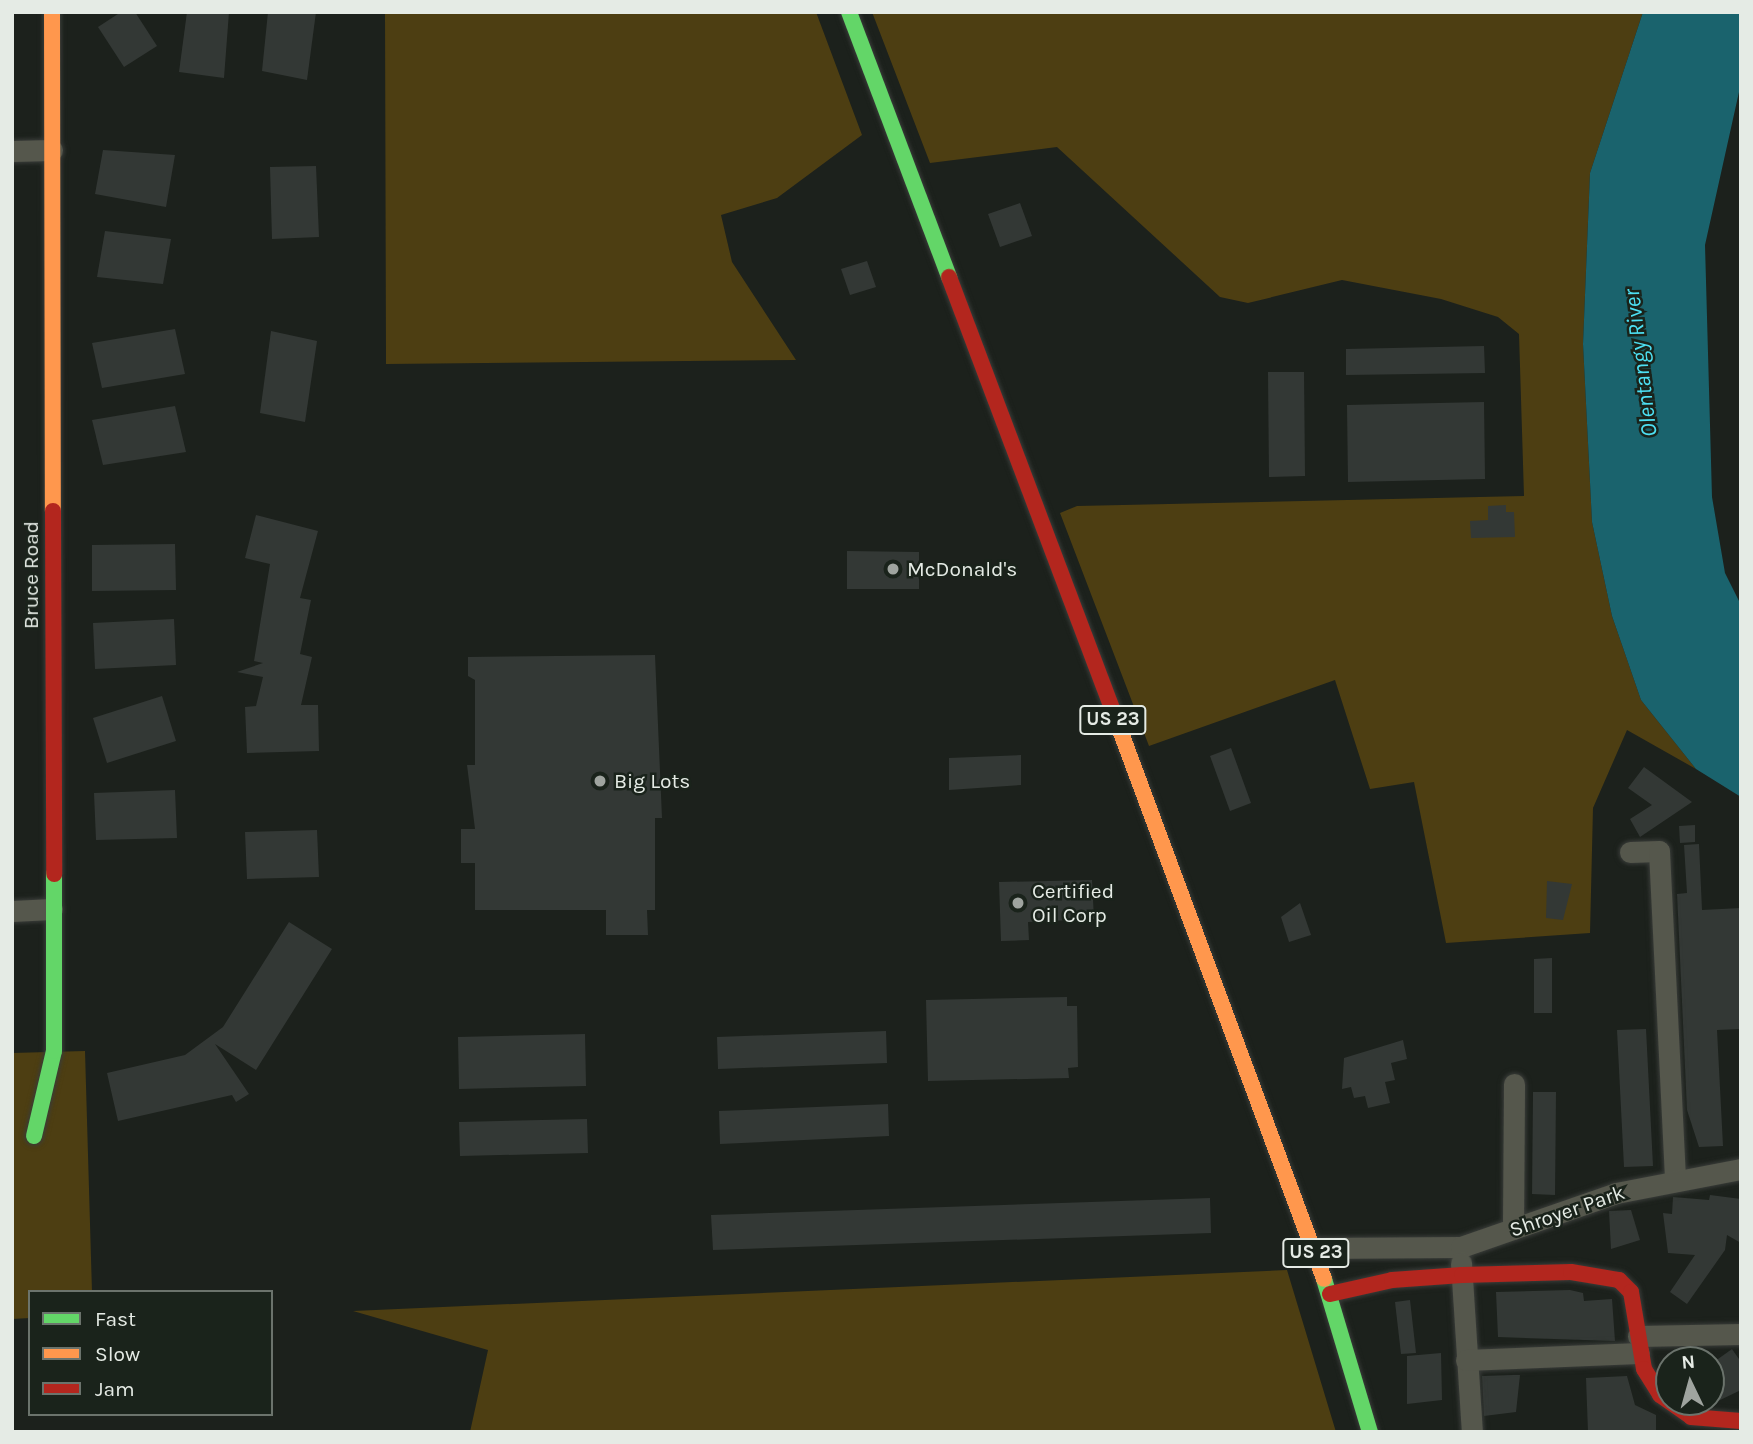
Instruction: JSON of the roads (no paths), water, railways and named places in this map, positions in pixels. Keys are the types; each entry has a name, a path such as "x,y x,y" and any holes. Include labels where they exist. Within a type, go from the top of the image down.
{"main road":[{"name":"Bruce Road","path":"34,1136 52,1075 52,12"},
{"name":"US 23","path":"849,12 1315,1248 1370,1432"},
{"path":"1330,1294 1392,1279 1462,1275 1571,1272 1619,1280 1631,1292 1639,1345 1652,1384 1677,1411 1741,1420"}],"street":[{"path":"12,151 52,149"},
{"path":"1630,852 1659,850 1675,1179"},
{"path":"12,911 52,909"},
{"path":"1513,1229 1514,1084"},
{"name":"Shroyer Park","path":"1315,1248 1461,1247 1675,1179 1741,1169"},
{"path":"1461,1247 1472,1432"},
{"path":"1466,1360 1741,1334"}],"water":[{"name":"Olentangy River","path":"1643,12 1741,12 1741,83 1705,245 1712,497 1725,573 1741,605 1741,797 1696,769 1641,700 1612,616 1592,522 1583,344 1590,173"}],"place":[{"name":"McDonald's","path":"893,569"},
{"name":"Big Lots","path":"600,781"},
{"name":"Certified Oil Corp","path":"1018,903"}]}
